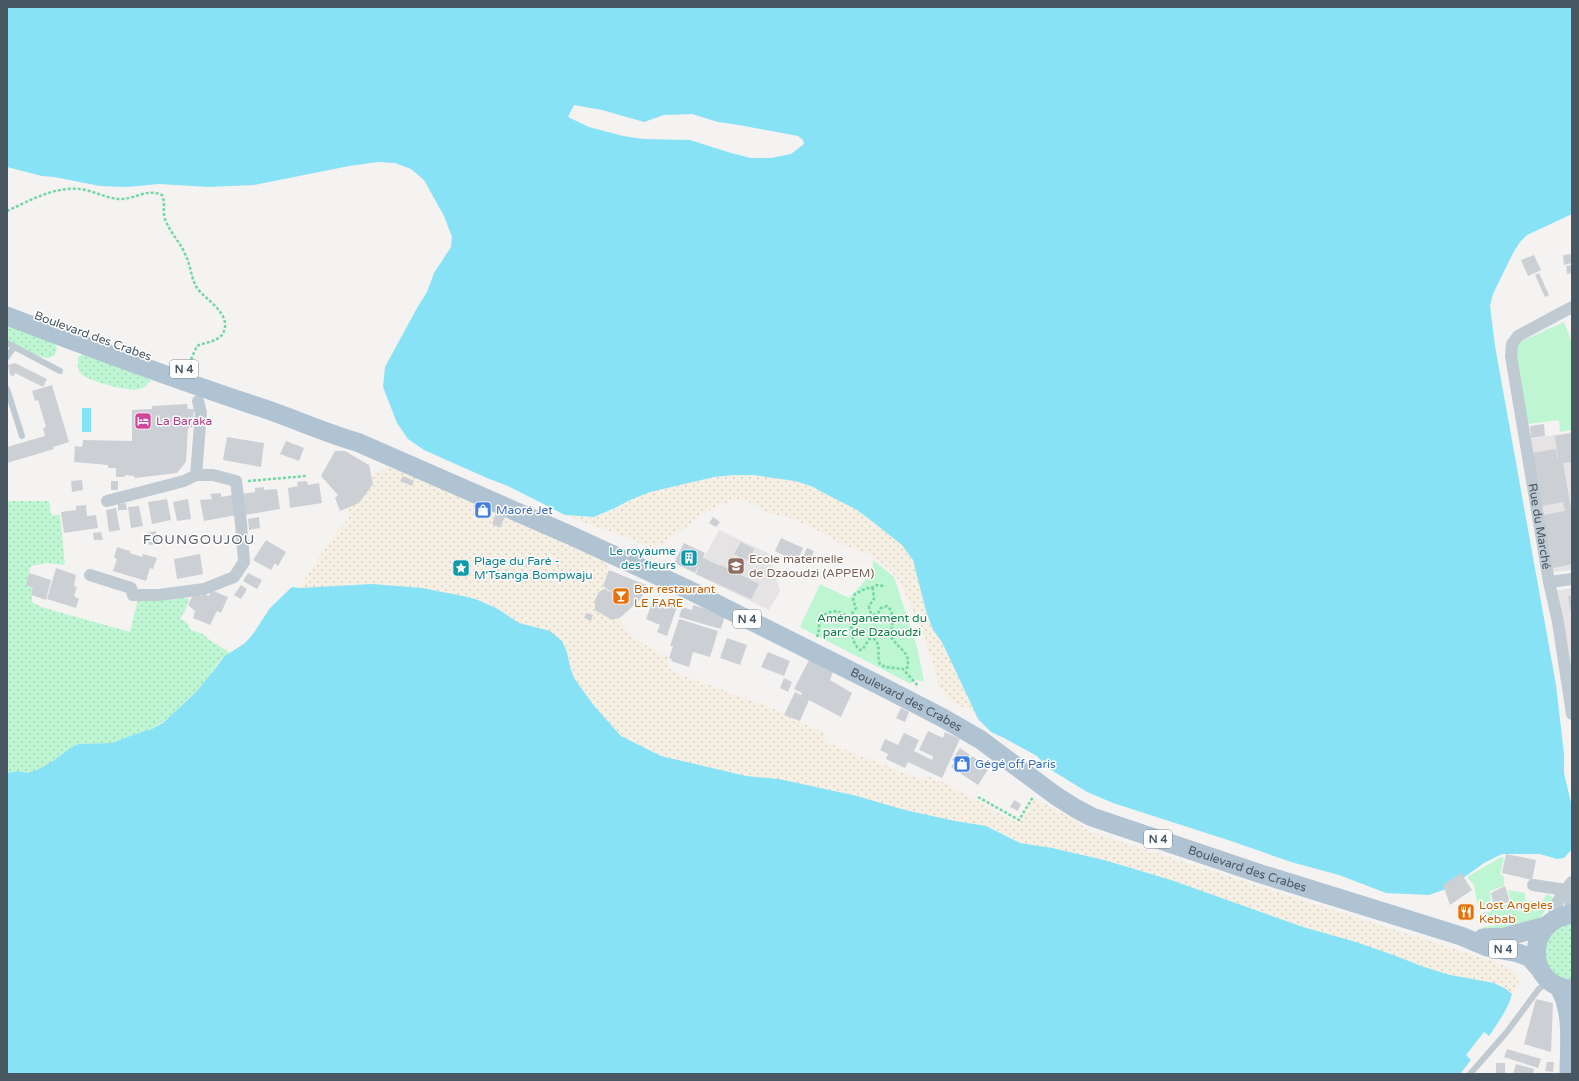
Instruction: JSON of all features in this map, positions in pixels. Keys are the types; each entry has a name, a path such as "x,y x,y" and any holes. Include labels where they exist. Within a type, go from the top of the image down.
{"main road":[{"name":"Boulevard des Crabes","path":"7,305 295,411 336,428 357,442"},
{"name":"Boulevard des Crabes","path":"7,316 154,371 301,422 332,435 357,442 572,536 689,590 943,718 981,740 1056,796 1092,817 1261,874 1461,936 1487,947 1507,950 1524,955 1529,957 1555,981"},
{"name":"Boulevard des Crabes","path":"1461,936 1497,938 1521,934 1550,923 1562,916 1572,914"},
{"path":"1550,923 1540,934 1537,942 1537,961 1555,981"},
{"name":"N 4","path":"1555,981 1563,993 1567,1004 1571,1036 1569,1074"}],"street":[{"name":"Rue du Marché","path":"1572,307 1522,333 1514,340 1511,349 1512,373 1549,582 1558,622 1572,709"},
{"path":"196,475 201,413 198,401"},
{"path":"90,575 131,588 133,595 159,595 204,589 234,577 244,562 236,481 213,475 196,475 184,481 107,501"},
{"path":"1549,582 1572,579"},
{"path":"1533,885 1570,889"},
{"path":"1570,889 1570,908 1572,914"},
{"path":"1550,923 1558,901 1570,889"}],"lane":[{"path":"7,343 60,371"},
{"path":"7,357 14,347"},
{"path":"7,389 22,436"},
{"path":"1470,1074 1506,1032 1538,990 1555,981"}],"path":[{"path":"7,211 35,198 60,190 79,189 109,198 122,199 155,192 162,195 164,198 162,210 165,219 186,256 194,282 200,292 220,313 225,322 225,328 221,336 197,346 186,370"},
{"path":"236,481 306,476"},
{"path":"884,586 863,589 855,594 853,600 856,608 849,618 852,635 857,647 860,650 863,649 870,639 874,639 878,643 878,657 880,664 884,667 904,669 918,686"},
{"path":"872,588 875,595 874,599 868,606 870,612 875,615 885,606 891,610 893,617 892,638 908,656 909,665 906,671"},
{"path":"815,641 819,633 820,617 832,611 839,612 849,618"},
{"path":"978,797 1019,820 1035,793"}],"shaded area":[{"path":"1572,432 1572,570 1552,572 1530,439"},
{"name":"Ecole maternelle de Dzaoudzi (APPEM)","path":"719,530 770,554 780,591 769,610 695,574"},
{"path":"1572,588 1572,686 1556,591"}],"green space":[{"path":"7,322 56,344 57,350 54,356 48,358 38,356 7,341"},
{"path":"1564,322 1572,343 1572,430 1560,432 1559,420 1528,424 1513,345"},
{"path":"85,354 151,380 143,388 134,390 92,380 81,374 78,368 79,356"},
{"path":"7,501 49,501 51,515 60,515 65,565 47,563 31,566 26,585 33,588 32,602 41,607 130,632 138,599 189,599 185,611 180,618 189,625 190,630 203,634 230,653 219,662 197,691 182,704 174,714 152,729 112,743 79,744 70,748 53,761 37,770 27,773 18,771 7,773"},
{"name":"Aménganement du parc de Dzaoudzi","path":"873,560 894,577 917,647 924,681 914,680 911,684 800,627 820,584 849,598 869,576 873,565"},
{"path":"1501,857 1504,858 1500,874 1504,877 1504,886 1490,891 1491,905 1482,907 1478,906 1474,885 1467,877"},
{"path":"1508,890 1525,893 1525,900 1541,903 1547,894 1554,898 1540,918 1524,927 1482,930 1483,927 1500,925 1513,921 1507,915 1486,920 1485,913 1511,903"},
{"path":"1572,920 1572,981 1556,976 1543,959 1546,937"}],"sand":[{"path":"390,465 592,554 609,566 603,586 613,593 622,624 631,636 668,658 667,665 673,672 772,708 826,734 824,741 922,780 925,775 945,783 1017,823 1019,823 1035,799 1072,818 1091,832 1501,964 1517,976 1518,983 1516,988 1512,994 1494,983 1450,975 1424,967 1356,942 1303,927 1171,880 1104,860 1052,848 1020,843 986,826 905,810 857,796 779,779 746,776 661,756 621,736 595,707 574,678 567,652 550,631 519,623 498,609 478,600 422,588 385,585 299,588 332,538 349,518 347,508 359,503 373,484 371,474 381,471"},
{"path":"734,475 753,475 795,481 811,486 857,510 902,545 913,560 926,611 933,630 942,642 975,713 949,700 940,687 924,637 902,586 893,573 882,563 866,553 845,546 817,530 788,517 766,513 759,507 746,501 732,501 719,505 701,515 668,541 652,547 565,515 592,518 609,512 649,492 669,486"}],"water":[{"path":"7,7 1572,7 1572,214 1527,235 1520,242 1493,294 1490,306 1495,346 1556,685 1564,754 1564,773 1572,807 1572,849 1564,858 1557,859 1540,854 1502,854 1484,863 1449,888 1429,895 1386,893 1339,875 1291,862 1113,803 1087,792 1048,768 1037,756 991,732 978,719 942,642 933,630 926,611 913,560 902,545 857,510 811,486 795,481 753,475 714,477 650,492 594,517 565,515 508,486 424,450 408,439 397,423 383,387 385,367 427,292 434,273 451,247 452,237 444,216 424,180 411,169 395,163 378,162 349,166 254,185 209,187 159,184 127,187 100,186 42,176 7,167","holes":["574,105 602,110 644,122 664,115 692,114 718,122 798,136 803,140 804,144 791,154 771,158 751,158 690,140 643,139 623,136 589,127 568,117"]},
{"path":"82,408 91,408 91,432 82,432"},
{"path":"372,584 422,588 468,597 498,609 519,623 550,631 562,641 567,652 574,678 595,707 621,736 661,756 746,776 779,779 857,796 905,810 986,826 1020,843 1052,848 1104,860 1171,880 1303,927 1356,942 1424,967 1450,975 1494,983 1512,994 1510,1000 1489,1036 1484,1032 1466,1055 1471,1060 1460,1074 7,1074 7,773 18,771 27,773 37,770 53,761 70,748 79,744 112,743 152,729 163,723 197,691 225,656 245,643 253,634 270,608 292,587 299,588"}],"building":[{"path":"1572,254 1572,263 1564,265 1563,255"},
{"path":"1534,255 1541,270 1528,276 1521,260"},
{"path":"1572,265 1572,273 1567,274 1566,266"},
{"path":"1539,273 1549,295 1545,297 1535,275"},
{"path":"15,363 47,379 43,387 15,373 14,376 10,375 8,365"},
{"path":"52,385 69,442 53,447 54,449 7,463 7,447 45,436 43,428 46,427 38,400 35,401 32,391"},
{"path":"187,404 188,409 194,409 192,427 188,428 186,462 177,473 135,478 134,476 125,475 125,477 116,477 116,468 108,468 108,465 74,462 75,446 82,447 83,440 132,441 132,410 152,409 152,406"},
{"path":"1544,424 1545,436 1531,438 1530,426"},
{"path":"1572,433 1572,462 1563,463 1572,514 1572,564 1553,568 1543,515 1565,511 1563,502 1542,506 1532,453 1556,449 1558,458 1555,436"},
{"path":"227,437 264,443 261,467 223,460"},
{"path":"286,441 304,448 299,461 280,454"},
{"path":"335,451 345,451 369,465 373,484 359,503 340,511 335,498 338,495 321,476"},
{"path":"403,476 414,481 412,486 400,481"},
{"path":"82,480 83,490 72,492 71,481"},
{"path":"111,481 118,481 118,490 111,490"},
{"path":"307,481 308,485 319,483 322,503 290,508 288,488 298,486 297,482"},
{"path":"264,487 264,490 277,489 280,509 245,515 242,494 255,492 255,488"},
{"path":"221,493 221,497 233,495 237,515 204,521 200,500 212,499 210,494"},
{"path":"167,499 171,520 152,524 148,502"},
{"path":"188,499 191,519 177,521 173,502"},
{"path":"126,503 127,510 118,510 118,504"},
{"path":"86,505 87,516 96,515 98,528 64,533 61,512 76,510 76,506"},
{"path":"139,506 143,526 131,528 128,507"},
{"path":"116,508 120,530 109,532 106,510"},
{"path":"496,513 505,517 500,528 492,524"},
{"path":"259,517 260,528 249,530 248,519"},
{"path":"713,517 720,522 716,527 709,523"},
{"path":"156,531 158,544 149,545 147,533"},
{"path":"101,532 103,540 94,540 93,533"},
{"path":"781,538 803,548 797,562 775,551"},
{"path":"266,540 286,552 278,566 275,563 271,570 253,560"},
{"path":"741,542 754,549 749,561 734,554"},
{"path":"684,543 705,553 703,558 720,566 721,565 759,584 751,599 696,574 700,564 695,573 674,563"},
{"path":"117,547 142,557 143,554 157,558 153,569 150,568 146,581 113,571 117,559 114,558"},
{"path":"807,548 814,551 811,559 803,556"},
{"path":"200,554 203,574 177,579 174,559"},
{"path":"56,568 76,575 74,586 77,587 74,596 79,599 76,608 47,599"},
{"path":"609,570 646,585 642,597 621,617 612,620 595,610 595,600 599,592 604,589 613,593 603,586"},
{"path":"29,573 51,580 46,600 31,595 33,588 26,585"},
{"path":"248,573 262,580 257,589 243,581"},
{"path":"241,585 247,589 241,599 234,595"},
{"path":"211,590 228,597 221,613 217,611 210,625 193,618 195,611 188,605 194,593 202,596 203,594 209,596"},
{"path":"1572,595 1572,614 1571,614 1568,596"},
{"path":"652,603 666,609 668,604 677,607 667,636 657,632 660,625 646,619"},
{"path":"693,605 725,615 721,629 679,617 682,607 692,610"},
{"path":"586,613 593,615 591,621 584,618"},
{"path":"679,619 718,631 710,657 693,652 689,667 671,661 672,659 669,658 673,646 670,646"},
{"path":"727,638 747,645 740,665 720,658"},
{"path":"768,652 790,661 784,676 761,667"},
{"path":"809,660 833,672 830,680 852,693 841,717 809,700 800,721 784,715 795,692 801,695 802,693 794,689"},
{"path":"784,678 792,682 788,692 780,688"},
{"path":"901,708 909,712 905,722 896,718"},
{"path":"928,731 943,738 945,732 960,739 942,778 908,762 905,768 886,759 888,754 880,750 885,739 898,745 904,733 919,740 914,751 932,760 933,756 919,750"},
{"path":"960,748 970,755 962,766 952,760"},
{"path":"972,756 989,768 978,785 951,767 954,762 964,768"},
{"path":"1014,800 1021,804 1018,811 1010,807"},
{"path":"1506,854 1536,860 1532,880 1502,873"},
{"path":"1461,873 1472,890 1450,905 1443,885"},
{"path":"1505,886 1510,902 1494,906 1491,893"},
{"path":"1461,907 1471,907 1471,915 1462,915"},
{"path":"1536,999 1553,1003 1551,1052 1524,1044"},
{"path":"1507,1049 1541,1059 1538,1068 1504,1057"},
{"path":"1547,1062 1554,1062 1553,1072 1545,1071"},
{"path":"1496,1063 1505,1063 1505,1074 1496,1073"},
{"path":"1516,1064 1534,1069 1533,1074 1513,1074"}],"place":[{"name":"La Baraka","path":"143,421"},
{"name":"Maoré Jet","path":"483,510"},
{"name":"Le royaume des fleurs","path":"689,558"},
{"name":"Ecole maternelle de Dzaoudzi (APPEM)","path":"736,566"},
{"name":"Plage du Faré - M'Tsanga Bompwaju","path":"461,568"},
{"name":"Bar restaurant LE FARE","path":"621,596"},
{"name":"Gégé off Paris","path":"962,764"},
{"name":"Lost Angeles Kebab","path":"1466,912"}],"district":[{"name":"FOUNGOUJOU","path":"199,539"}]}
